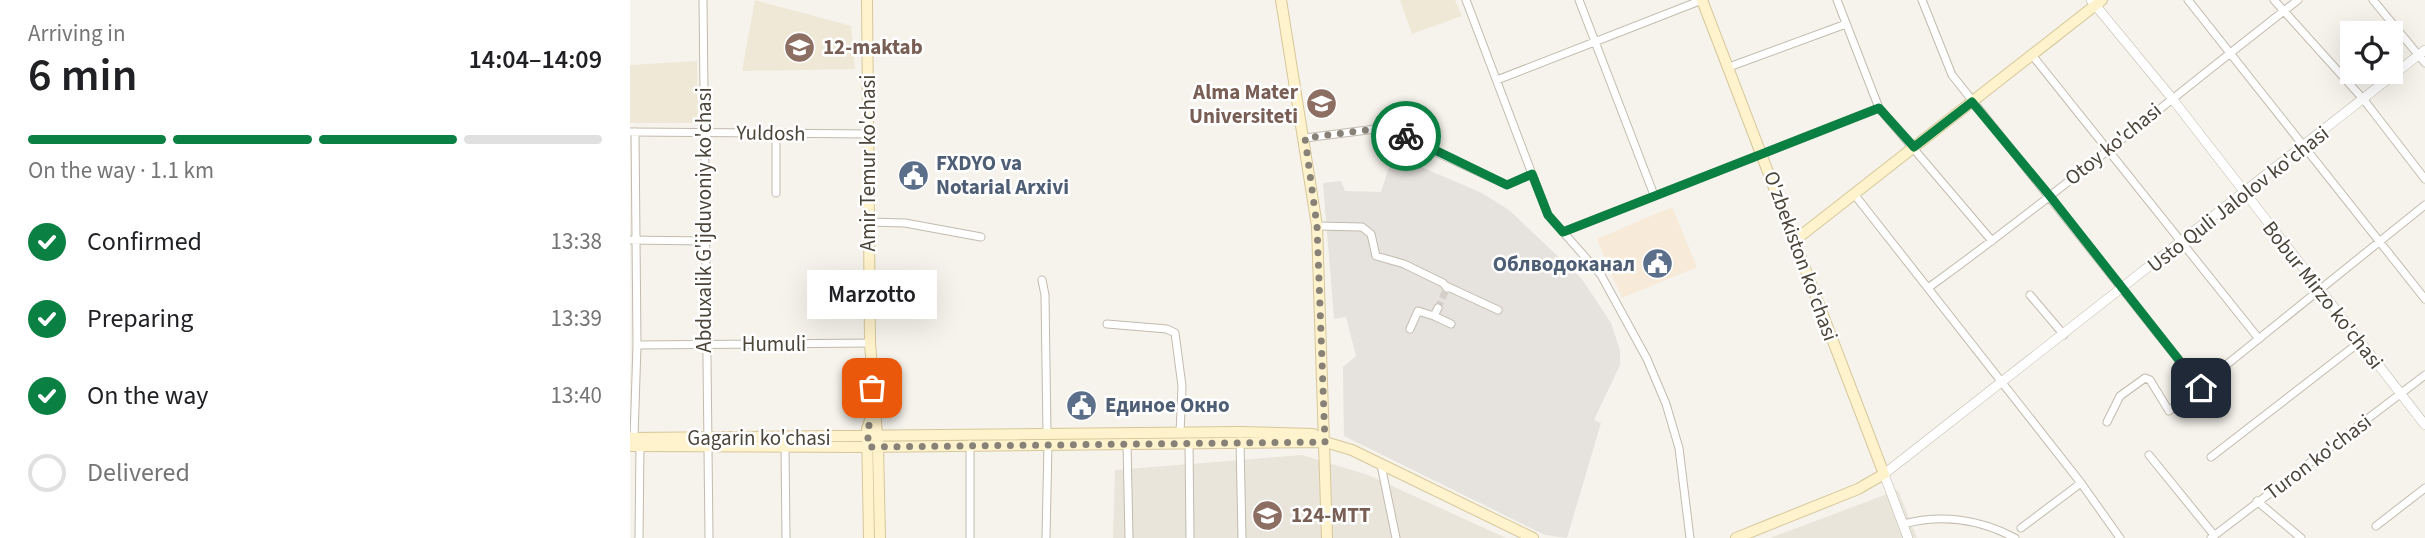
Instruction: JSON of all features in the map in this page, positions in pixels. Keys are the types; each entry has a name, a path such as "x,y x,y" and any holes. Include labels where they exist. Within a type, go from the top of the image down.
{"main road":[{"name":"Amir Temur ko'chasi","path":"867,0 868,222 873,411 869,538"},
{"path":"1281,0 1317,226 1327,538"},
{"name":"O'zbekiston ko'chasi","path":"1702,0 1884,474"},
{"path":"1794,241 2096,2"},
{"name":"Gagarin ko'chasi","path":"709,442 785,447 873,442 970,444 1180,433 1313,435 1325,442"},
{"name":"Gagarin ko'chasi","path":"633,442 1047,439 1127,443 1325,442"},
{"name":"Amir Temur ko'chasi","path":"873,442 880,538"},
{"path":"1325,442 1381,465 1533,538"},
{"path":"1736,538 1857,489 1884,474"}],"street":[{"path":"1466,0 1548,215 1601,275 1634,332 1666,404 1679,448 1690,538"},
{"path":"1579,0 1654,195"},
{"path":"1497,80 1702,0"},
{"path":"1837,0 1879,108 1992,241"},
{"path":"1923,0 1952,75 2201,388"},
{"path":"2188,0 2425,299"},
{"path":"2274,0 2364,100 2425,179"},
{"name":"Otoy ko'chasi","path":"1928,288 2050,196 2171,97 2298,0"},
{"name":"Abduxalik G'ijduvoniy ko'chasi","path":"703,1 709,538"},
{"path":"2376,1 2422,52 2425,63"},
{"name":"Bobur Mirzo ko'chasi","path":"2096,2 2425,425"},
{"path":"1729,67 1846,24"},
{"name":"Usto Quli Jalolov ko'chasi","path":"1884,474 2003,384 2422,52"},
{"path":"2032,55 2259,339"},
{"path":"1563,232 1762,151 1879,108"},
{"path":"1305,138 1383,128 1396,131 1500,183 1512,185 1532,174"},
{"name":"Yuldosh","path":"633,132 869,134"},
{"path":"633,132 633,240 638,345 633,442 639,538"},
{"path":"776,133 776,193"},
{"path":"1854,194 2081,483 2120,538"},
{"path":"2107,422 2120,396 2145,379 2150,380 2169,411 2201,388 2425,205"},
{"path":"868,222 905,223 982,237"},
{"path":"1317,226 1362,226 1371,234 1376,256 1404,264 1498,310"},
{"path":"633,240 704,241"},
{"path":"1042,281 1045,295 1046,538"},
{"path":"2030,295 2064,335"},
{"path":"1434,316 1438,308"},
{"path":"1410,329 1418,311 1451,324"},
{"path":"1107,324 1167,329 1175,333 1182,386 1180,433"},
{"path":"2211,457 2361,341"},
{"name":"Humuli","path":"638,345 870,343"},
{"name":"Turon ko'chasi","path":"2212,537 2425,375"},
{"path":"1240,441 1242,538"},
{"path":"1189,442 1190,538"},
{"path":"1127,443 1129,538"},
{"path":"970,444 970,538"},
{"path":"785,447 786,538"},
{"path":"2149,455 2212,537"},
{"path":"1381,465 1396,538"},
{"path":"1884,474 1908,538"},
{"path":"2021,528 2081,483"},
{"path":"2376,526 2425,488"},
{"path":"2257,501 2301,538"},
{"path":"1903,524 1939,519 1975,522 2015,538"}],"shaded area":[{"name":"12-maktab","path":"755,0 851,26 855,69 742,71"},
{"path":"1400,0 1455,0 1462,16 1412,34"},
{"path":"697,61 698,123 630,123 630,65"},
{"path":"1393,155 1482,193 1509,210 1582,279 1611,323 1620,350 1620,365 1594,420 1601,423 1567,538 1545,535 1344,436 1343,367 1356,356 1346,317 1334,319 1323,183 1341,181 1345,191 1381,192"},
{"path":"1672,207 1697,267 1622,298 1597,239"},
{"path":"1302,455 1368,475 1506,538 1113,538 1115,470"},
{"path":"1898,490 1917,538 1770,538"}],"tunnel":[{"path":"1438,308 1447,288"}],"way so far":[{"path":"872,388 873,411 867,429 868,447 935,444 1325,442 1317,226 1305,138 1383,128 1406,136"}],"place":[{"name":"12-maktab","path":"800,47"},
{"name":"Alma Mater Universiteti","path":"1321,104"},
{"name":"FXDYO va Notarial Arxivi","path":"913,175"},
{"name":"Облводоканал","path":"1658,264"},
{"name":"Marzotto","path":"872,388"},
{"name":"Единое Окно","path":"1082,405"},
{"name":"124-MTT","path":"1268,515"}],"route":[{"path":"1406,136 1500,183 1512,185 1532,174 1548,215 1563,232 1762,151 1879,108 1914,147 1972,102 2014,151 2201,388"}]}
